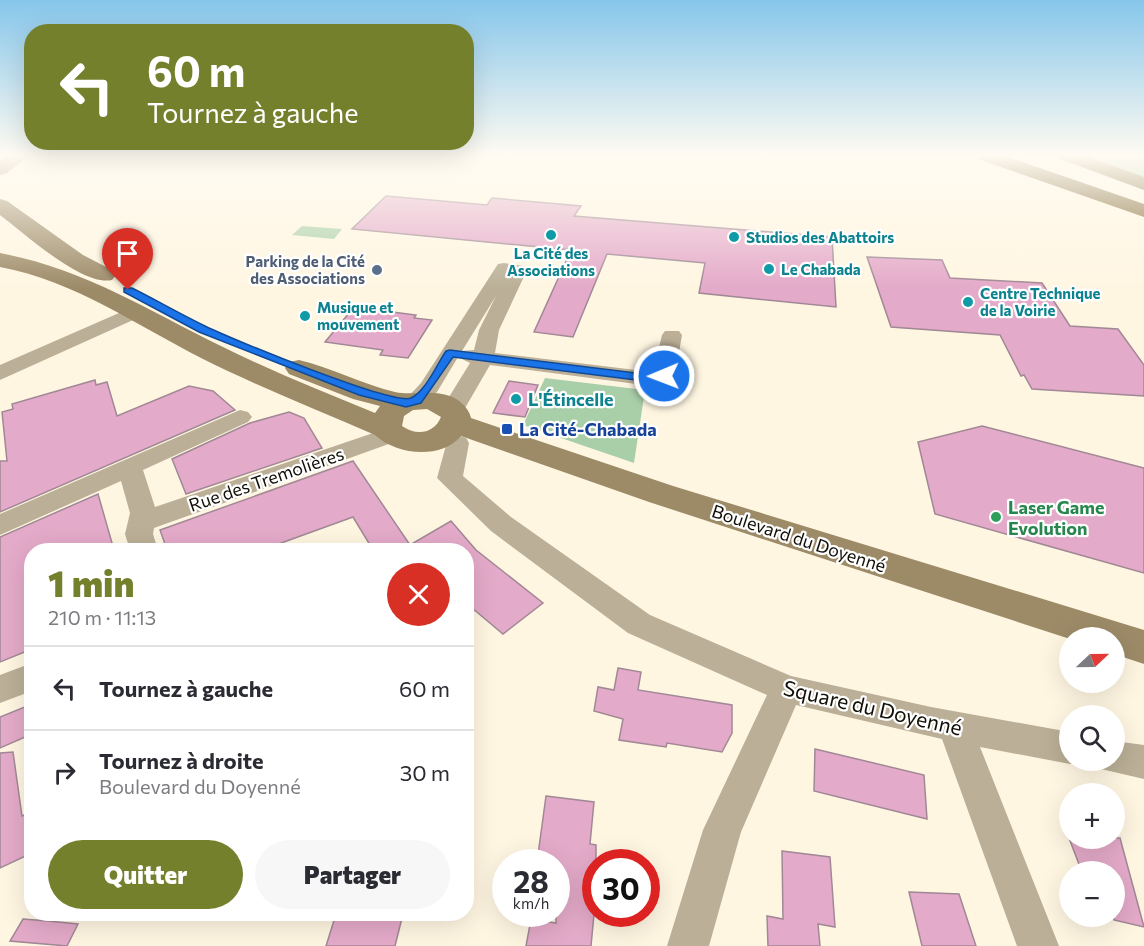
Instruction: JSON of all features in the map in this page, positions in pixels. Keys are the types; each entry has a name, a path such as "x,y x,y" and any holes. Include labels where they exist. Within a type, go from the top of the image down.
{"highway":[{"path":"1112,199 1144,210"}],"main road":[{"name":"Boulevard du Doyenné","path":"3,221 39,251 75,260 203,329 363,393 411,402 438,401 452,428 1059,640"},
{"name":"Boulevard du Doyenné","path":"0,260 63,277 110,297 270,381 389,431 408,442 419,442 452,428 1144,647"},
{"name":"Boulevard du Doyenné","path":"135,312 146,309 176,323 203,329"},
{"path":"389,431 386,422 392,411 411,402"},
{"path":"1125,662 1144,668"}],"street":[{"path":"411,402 429,387 450,353 488,309 489,330 483,358 452,428"},
{"path":"0,373 135,312"},
{"path":"450,353 644,378 664,376 672,335"},
{"path":"0,525 240,417"},
{"name":"Square du Doyenné","path":"452,428 450,478 501,524 639,624 787,689 955,727 1059,746"},
{"name":"Rue des Tremolières","path":"141,522 389,431"},
{"path":"129,468 143,513 140,534 142,543"},
{"path":"0,689 24,680"},
{"path":"688,946 722,830 787,689"},
{"path":"955,727 1038,946"},
{"path":"1125,759 1144,762"}],"green space":[{"path":"302,226 342,229 334,239 292,235"},
{"path":"545,378 645,390 634,463 523,425"}],"building":[{"path":"383,199 421,199 487,205 491,199 505,199 581,206 574,216 832,237 836,307 699,293 705,263 607,254 573,337 534,332 571,250 352,229"},
{"path":"867,257 942,260 950,278 1042,283 1070,326 1118,329 1144,365 1144,396 1032,389 1024,375 1021,376 1000,335 891,327"},
{"path":"354,307 416,315 414,318 432,320 408,358 380,355 383,350 325,342"},
{"path":"95,380 96,385 107,382 117,416 189,386 213,391 235,410 0,512 0,461 7,461 2,412 13,409 12,404"},
{"name":"L'Étincelle","path":"509,381 538,385 525,417 493,413"},
{"path":"289,412 304,418 322,448 186,494 172,459 250,423"},
{"path":"982,426 1144,468 1144,573 935,514 918,442"},
{"path":"353,461 409,543 369,543 353,517 281,543 165,543 160,530"},
{"path":"98,494 112,543 24,543 24,652 0,662 0,537"},
{"path":"451,521 470,543 413,543"},
{"path":"474,548 543,603 503,634 474,610"},
{"path":"618,668 641,672 638,690 732,705 732,733 722,752 667,743 666,747 619,740 623,719 594,711 598,687 614,690"},
{"path":"24,707 24,738 0,748 0,717"},
{"path":"815,749 924,775 927,819 814,791"},
{"path":"13,752 22,816 24,815 24,857 0,868 0,753"},
{"path":"546,796 594,802 590,844 596,845 596,849 582,849 582,927 593,927 591,946 526,946 530,927 570,927 570,849 539,849"},
{"path":"1073,849 1123,849 1144,927 1125,923 1125,861 1078,861"},
{"path":"782,851 830,857 835,927 818,924 820,946 768,946 767,916 783,919"},
{"path":"909,892 959,894 976,946 922,946"},
{"path":"23,919 24,921 78,924 67,946 10,941"},
{"path":"334,921 401,921 395,946 326,946"}],"place":[{"name":"La Cité des Associations","path":"551,235"},
{"name":"Studios des Abattoirs","path":"734,237"},
{"name":"Le Chabada","path":"769,269"},
{"name":"Parking de la Cité des Associations","path":"377,270"},
{"name":"Centre Technique de la Voirie","path":"968,302"},
{"name":"Musique et mouvement","path":"305,316"},
{"name":"L'Étincelle","path":"516,399"},
{"name":"La Cité-Chabada","path":"507,429"},
{"name":"Laser Game Evolution","path":"996,517"}],"route":[{"path":"128,290 203,329 291,365 363,393 406,403 416,400 429,387 450,353 644,378 664,376"}]}
